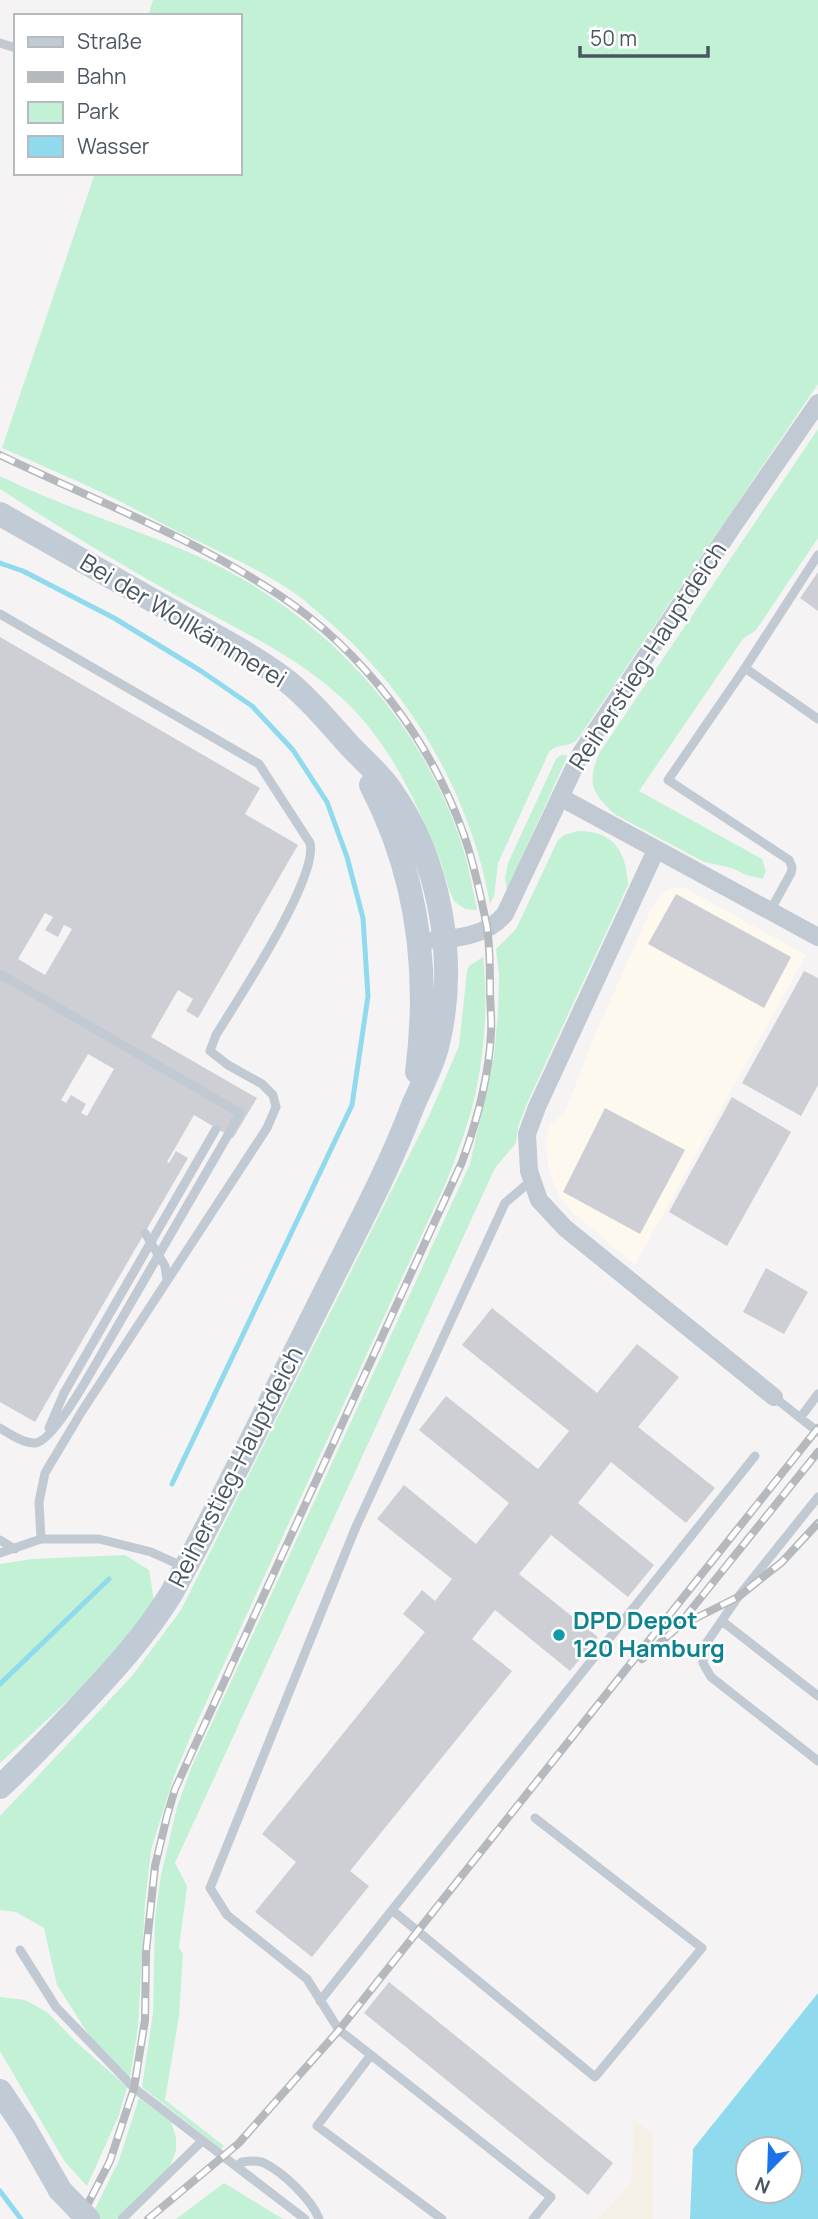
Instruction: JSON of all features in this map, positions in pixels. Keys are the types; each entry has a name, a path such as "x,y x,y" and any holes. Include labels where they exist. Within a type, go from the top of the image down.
{"main road":[{"name":"Bei der Wollkämmerei","path":"0,514 267,667 313,704 377,772 410,820 431,873 440,914 431,941 445,989 438,1042 432,1065 412,1107"},
{"name":"Reiherstieg-Hauptdeich","path":"0,1787 103,1682 141,1639 163,1606 186,1567 394,1155 412,1107"},
{"path":"0,2091 60,2190"},
{"path":"0,2117 33,2161 88,2219"}],"street":[{"name":"Reiherstieg-Hauptdeich","path":"431,941 491,928 505,914 581,754 818,403"},
{"path":"560,797 818,937"},
{"path":"656,850 544,1089 527,1134 529,1171 538,1200 565,1228 774,1397"}],"lane":[{"path":"770,911 791,873 789,860 668,780 818,555"},
{"path":"0,614 259,764 311,847 309,863 288,915 216,1035 210,1051 269,1089 276,1100 275,1113 82,1411 45,1473 39,1502 41,1539"},
{"path":"745,668 818,719"},
{"path":"0,974 240,1113 75,1400 44,1439 35,1443 24,1441 0,1428"},
{"path":"44,1439 64,1393 216,1129"},
{"path":"532,1181 505,1203 355,1529 210,1888 227,1915 307,1979 339,2029 551,2197 533,2219"},
{"path":"145,1233 165,1266 165,1285"},
{"path":"800,1419 818,1394"},
{"path":"774,1397 818,1432"},
{"path":"320,2001 755,1456"},
{"path":"818,1497 738,1597 705,1646 704,1662 711,1677 818,1761"},
{"path":"0,1553 41,1539 99,1539 151,1552 186,1567"},
{"path":"0,1540 15,1549"},
{"path":"722,1621 818,1696"},
{"path":"392,1910 595,2077 702,1948 535,1818"},
{"path":"20,1950 56,2007 134,2088 305,2219"},
{"path":"371,2055 317,2126 442,2219"},
{"path":"122,2219 202,2141"},
{"path":"237,2166 242,2162 264,2163 304,2194 314,2207 318,2219"}],"shaded area":[{"path":"676,887 685,888 806,955 635,1265 572,1212 561,1199 549,1172 546,1142 549,1126 565,1112 594,1037 652,907 665,891"}],"green space":[{"path":"153,0 818,0 818,384 577,740 555,747 549,752 498,863 494,896 490,904 468,823 432,747 410,712 356,647 293,592 254,569 119,501 2,448 94,175 242,175 242,14 149,14"},
{"path":"818,429 818,538 756,630 743,639 639,791 762,859 766,871 763,879 704,862 616,815 597,794 593,772 600,752"},
{"path":"0,476 206,560 248,582 325,638 390,708 417,747 440,789 458,833 477,910 465,909 455,902 439,857 410,792 372,731 331,688 282,654 132,570 0,489"},
{"path":"561,755 567,757 507,890 505,879 508,863 556,759"},
{"path":"578,831 591,832 610,839 625,863 628,885 528,1101 518,1127 516,1143 495,1168 175,1863 187,1886 179,1948 183,1954 179,2016 165,2100 224,2146 221,2149 142,2087 153,2013 155,1918 161,1875 177,1807 192,1766 470,1164 494,1056 499,976 496,949 516,929 558,840"},
{"path":"483,957 485,1005 480,1070 468,1121 448,1178 174,1776 151,1850 145,1903 138,2027 130,2078 94,2043 57,1985 44,1928 16,1912 0,1910 0,1816 132,1676 181,1610 430,1114 459,1046 467,971 469,966"},
{"path":"125,1555 149,1570 154,1601 100,1671 0,1763 0,1564 32,1559"},
{"path":"0,1997 25,2000 47,2012 127,2087 119,2115 87,2186 65,2162 0,2051"},
{"path":"139,2098 171,2122 176,2137 176,2151 169,2169 116,2219 90,2219 119,2160"},
{"path":"224,2183 283,2219 176,2219"}],"sand":[{"path":"634,2120 653,2135 653,2219 598,2219 631,2183"}],"water":[{"path":"818,1993 818,2219 690,2219 693,2149"}],"building":[{"path":"818,572 818,611 800,598"},
{"path":"0,637 260,788 245,814 298,845 198,1018 186,1011 193,999 178,990 151,1037 257,1098 233,1138 194,1115 167,1162 169,1163 176,1151 188,1158 35,1422 0,1402","holes":["45,913 53,917 45,930 58,937 64,925 72,929 45,975 18,959","88,1054 114,1069 87,1116 81,1113 86,1104 71,1095 66,1103 61,1100"]},
{"path":"676,894 791,957 764,1008 648,944"},
{"path":"804,971 818,978 818,1085 801,1116 742,1083"},
{"path":"732,1097 791,1132 727,1246 669,1212"},
{"path":"605,1108 685,1150 640,1234 563,1192"},
{"path":"766,1268 808,1292 784,1334 743,1312"},
{"name":"DPD Depot 120 Hamburg","path":"492,1308 597,1393 637,1344 679,1377 638,1427 715,1488 686,1523 611,1462 578,1503 654,1565 628,1597 551,1535 519,1574 598,1637 570,1671 495,1610 472,1639 512,1671 350,1871 369,1886 312,1957 255,1912 296,1862 262,1834 425,1632 403,1614 422,1590 435,1601 452,1579 377,1519 404,1485 476,1544 509,1503 419,1430 446,1396 538,1469 569,1431 462,1345"},
{"path":"389,1982 613,2163 588,2195 364,2013"}],"waterway":[{"path":"0,563 23,571 114,618 252,706 293,750 327,802 347,857 363,918 368,996 352,1105 172,1484"},
{"path":"0,1684 109,1579"},
{"path":"0,2191 21,2219"}],"railway":[{"path":"0,455 212,555 279,595 310,617 339,643 390,700 413,732 450,799 474,869 487,927 489,951 491,1028 488,1066 477,1115 462,1162 175,1789 155,1866 146,1952 145,2020 134,2088 110,2161 80,2219"},
{"path":"148,2219 239,2143 339,2030 818,1428"},
{"path":"682,1621 818,1452"},
{"path":"642,1659 678,1627 738,1597 782,1562 818,1523"}],"place":[{"name":"DPD Depot 120 Hamburg","path":"559,1635"}]}
